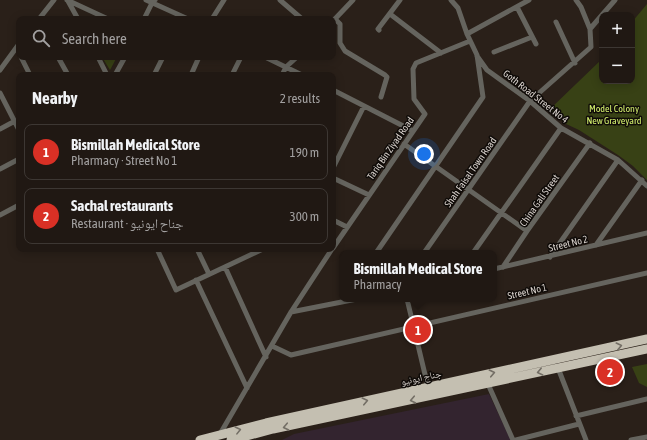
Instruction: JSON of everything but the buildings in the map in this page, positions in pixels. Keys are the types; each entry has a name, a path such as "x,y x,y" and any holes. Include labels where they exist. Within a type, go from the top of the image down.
{"highway":[{"name":"جناح ایونیو","path":"200,440 273,421 647,339"},
{"name":"جناح ایونیو","path":"231,440 647,349"}],"street":[{"path":"41,16 54,0"},
{"path":"68,0 76,16"},
{"path":"68,0 102,16"},
{"path":"146,0 154,2 180,16"},
{"path":"214,16 224,0"},
{"path":"280,0 298,16"},
{"path":"286,6 291,0"},
{"path":"336,18 353,0"},
{"path":"379,30 378,29 400,0"},
{"path":"378,250 483,97 477,55 467,34 458,8 451,0"},
{"path":"467,34 529,0"},
{"path":"576,0 581,7 590,29 599,18"},
{"path":"605,12 615,0"},
{"path":"146,16 154,2"},
{"path":"517,7 536,44"},
{"path":"390,14 441,53"},
{"path":"336,21 340,24 340,43 345,51 385,75 387,78 381,97"},
{"path":"556,22 575,63"},
{"name":"Shah Faisal Town Road","path":"426,250 530,101 575,63 591,47 590,29"},
{"path":"494,52 532,37"},
{"name":"Tariq Bin Ziyad Road","path":"336,244 425,114 414,99 413,69 416,63 470,41"},
{"path":"0,70 16,49"},
{"name":"Goth Road Street No 4","path":"477,55 487,70 530,101 561,128 618,160 647,186"},
{"path":"22,60 28,72"},
{"path":"60,60 66,72"},
{"path":"100,60 106,72"},
{"path":"116,72 122,60"},
{"path":"155,72 161,60"},
{"path":"192,72 198,60"},
{"path":"234,72 240,60"},
{"path":"271,60 296,72"},
{"path":"284,72 286,67 294,60"},
{"path":"336,92 413,131"},
{"path":"0,93 15,121 0,129"},
{"path":"336,162 364,106"},
{"path":"475,250 561,128"},
{"name":"China Gali Street","path":"503,267 590,143"},
{"path":"404,144 527,231"},
{"path":"550,257 618,160"},
{"path":"0,169 16,161"},
{"path":"336,179 369,195"},
{"path":"596,246 642,180"},
{"path":"0,214 16,206"},
{"path":"336,222 347,227"},
{"name":"Street No 2","path":"497,268 647,233"},
{"path":"157,252 176,290 256,252"},
{"path":"198,252 209,274"},
{"name":"Tariq Bin Ziyad Road","path":"220,434 291,312 330,252"},
{"path":"225,266 266,357"},
{"name":"Street No 1","path":"272,346 291,355 647,273"},
{"path":"196,280 247,388"},
{"path":"291,312 339,302"},
{"path":"409,302 428,387"},
{"path":"558,368 586,440"},
{"path":"488,384 514,440 579,424"},
{"path":"576,416 647,399"},
{"path":"631,440 647,437"}],"shaded area":[{"path":"489,394 511,440 282,440 294,434"}],"green space":[{"name":"Model Colony New Graveyard","path":"647,4 647,180 633,166 618,155 579,130 564,123 549,110 599,62 599,84 635,84 635,18"},
{"path":"104,60 115,60 110,70"},
{"path":"647,364 647,387 639,383 632,367"}],"place":[{"name":"Bismillah Medical Store","path":"418,330"},
{"name":"Sachal restaurants","path":"610,372"}]}
